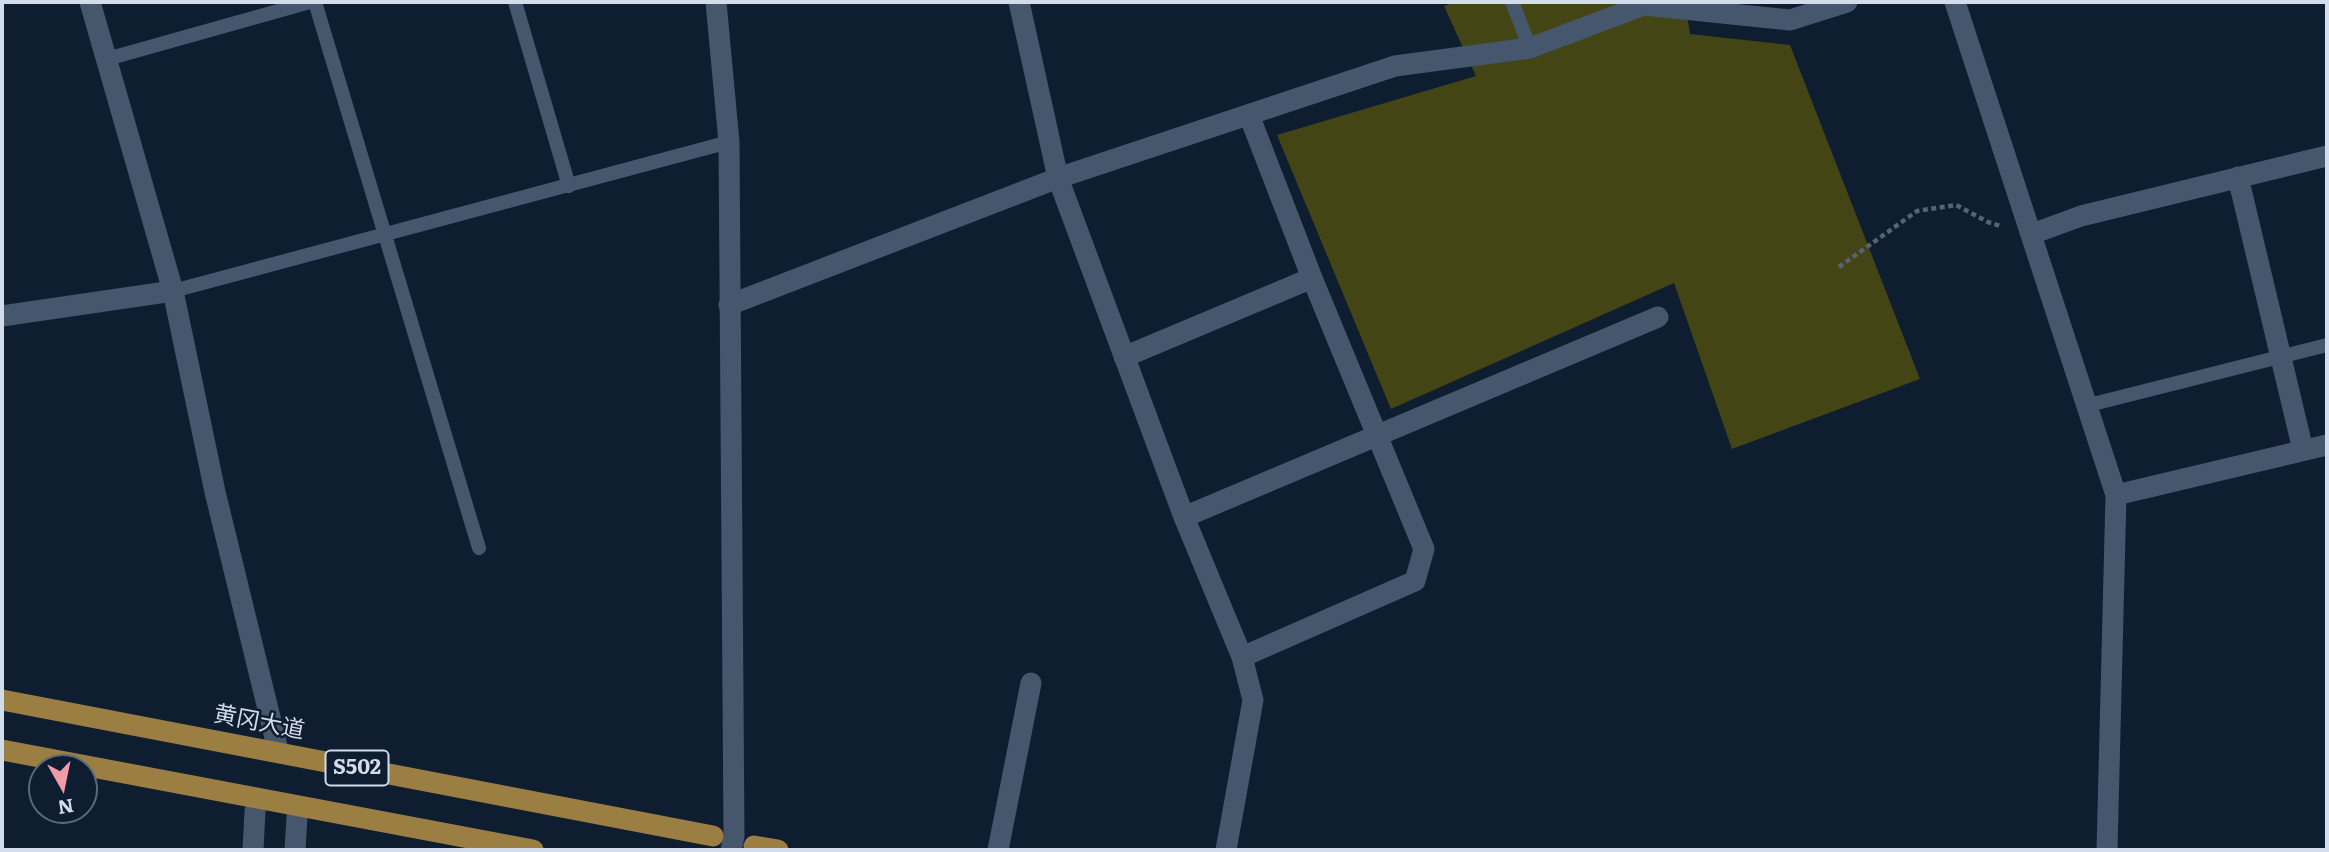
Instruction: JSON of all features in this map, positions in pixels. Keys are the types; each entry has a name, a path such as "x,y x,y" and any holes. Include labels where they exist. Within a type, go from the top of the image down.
{"main road":[{"name":"黄冈大道","path":"2,700 726,841"},
{"name":"S502","path":"2,750 533,850"},
{"path":"754,846 778,850"}],"street":[{"path":"90,2 173,291 215,492 278,750"},
{"path":"716,2 729,142 726,841"},
{"path":"1019,2 1058,178 1184,517 1242,657 1253,700 1226,850"},
{"path":"730,305 1058,178 1395,66 1530,48 1644,5 1790,20 1847,2"},
{"path":"1955,2 2089,405 2116,495 2107,850"},
{"path":"1242,657 1415,582 1424,549 1312,278 1249,115"},
{"path":"2032,234 2081,215 2327,156"},
{"path":"2238,177 2303,450"},
{"path":"1124,357 1312,278"},
{"path":"2,316 173,291"},
{"path":"1184,517 1658,317"},
{"path":"2116,495 2327,444"},
{"path":"998,850 1031,682"},
{"path":"253,850 255,811"},
{"path":"295,850 297,817"}],"lane":[{"path":"107,59 310,2"},
{"path":"315,2 479,548"},
{"path":"515,2 569,186"},
{"path":"1511,2 1530,48"},
{"path":"173,291 729,142"},
{"path":"2089,405 2327,345"}],"path":[{"path":"1839,267 1917,211 1956,205 1988,222 2032,234"}],"green space":[{"path":"1454,2 1685,2 1690,34 1790,45 1920,379 1732,449 1674,283 1391,409 1277,135 1476,76 1444,6"}]}
